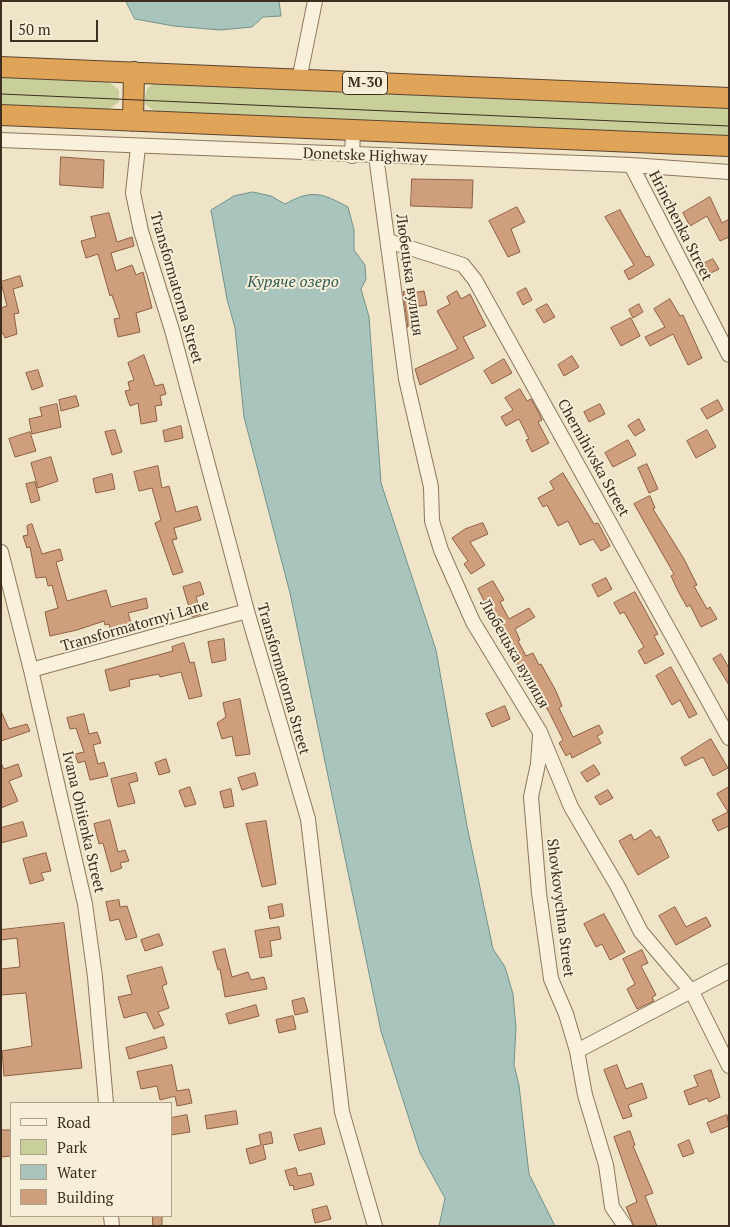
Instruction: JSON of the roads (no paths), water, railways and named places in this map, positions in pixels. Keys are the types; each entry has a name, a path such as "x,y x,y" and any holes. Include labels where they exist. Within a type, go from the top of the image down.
{"highway":[{"name":"М-30","path":"1,67 729,98"},
{"path":"133,121 134,72"},
{"name":"Donetske Highway","path":"1,115 729,146"}],"street":[{"path":"299,80 315,1"},
{"path":"352,156 353,130"},
{"name":"Donetske Highway","path":"1,140 352,156 631,166 729,172"},
{"name":"Transformatorna Street","path":"138,147 133,193 141,231 172,330 247,611 308,819 342,1112 375,1226"},
{"name":"Любецька вулиця","path":"376,156 406,379 431,486 432,522 441,550 474,622 540,732 571,807 618,887 641,932 692,992 729,1066"},
{"name":"Hrinchenka Street","path":"631,166 729,355"},
{"name":"Chernihivska Street","path":"388,241 462,265 475,280 729,738"},
{"name":"Ivana Ohiienka Street","path":"1,552 31,670 85,904 95,977 106,1102"},
{"name":"Transformatornyi Lane","path":"31,670 247,611"},
{"name":"Shovkovychna Street","path":"540,732 538,764 531,797 539,893 551,979 566,1014 577,1051 585,1095 606,1165 612,1207 625,1226"},
{"path":"577,1051 729,971"}],"water":[{"path":"126,1 279,1 281,16 263,17 252,27 220,30 174,26 135,19"},
{"name":"Куряче озеро","path":"253,192 271,196 285,204 303,196 324,196 348,207 354,230 354,250 365,265 366,279 361,289 369,317 381,483 436,650 467,826 493,949 505,967 513,994 516,1028 514,1065 519,1085 529,1174 555,1226 439,1226 445,1198 420,1153 381,1031 290,593 244,417 235,328 227,299 211,210 234,196"}],"tram line":[{"path":"1,94 729,126"}]}
